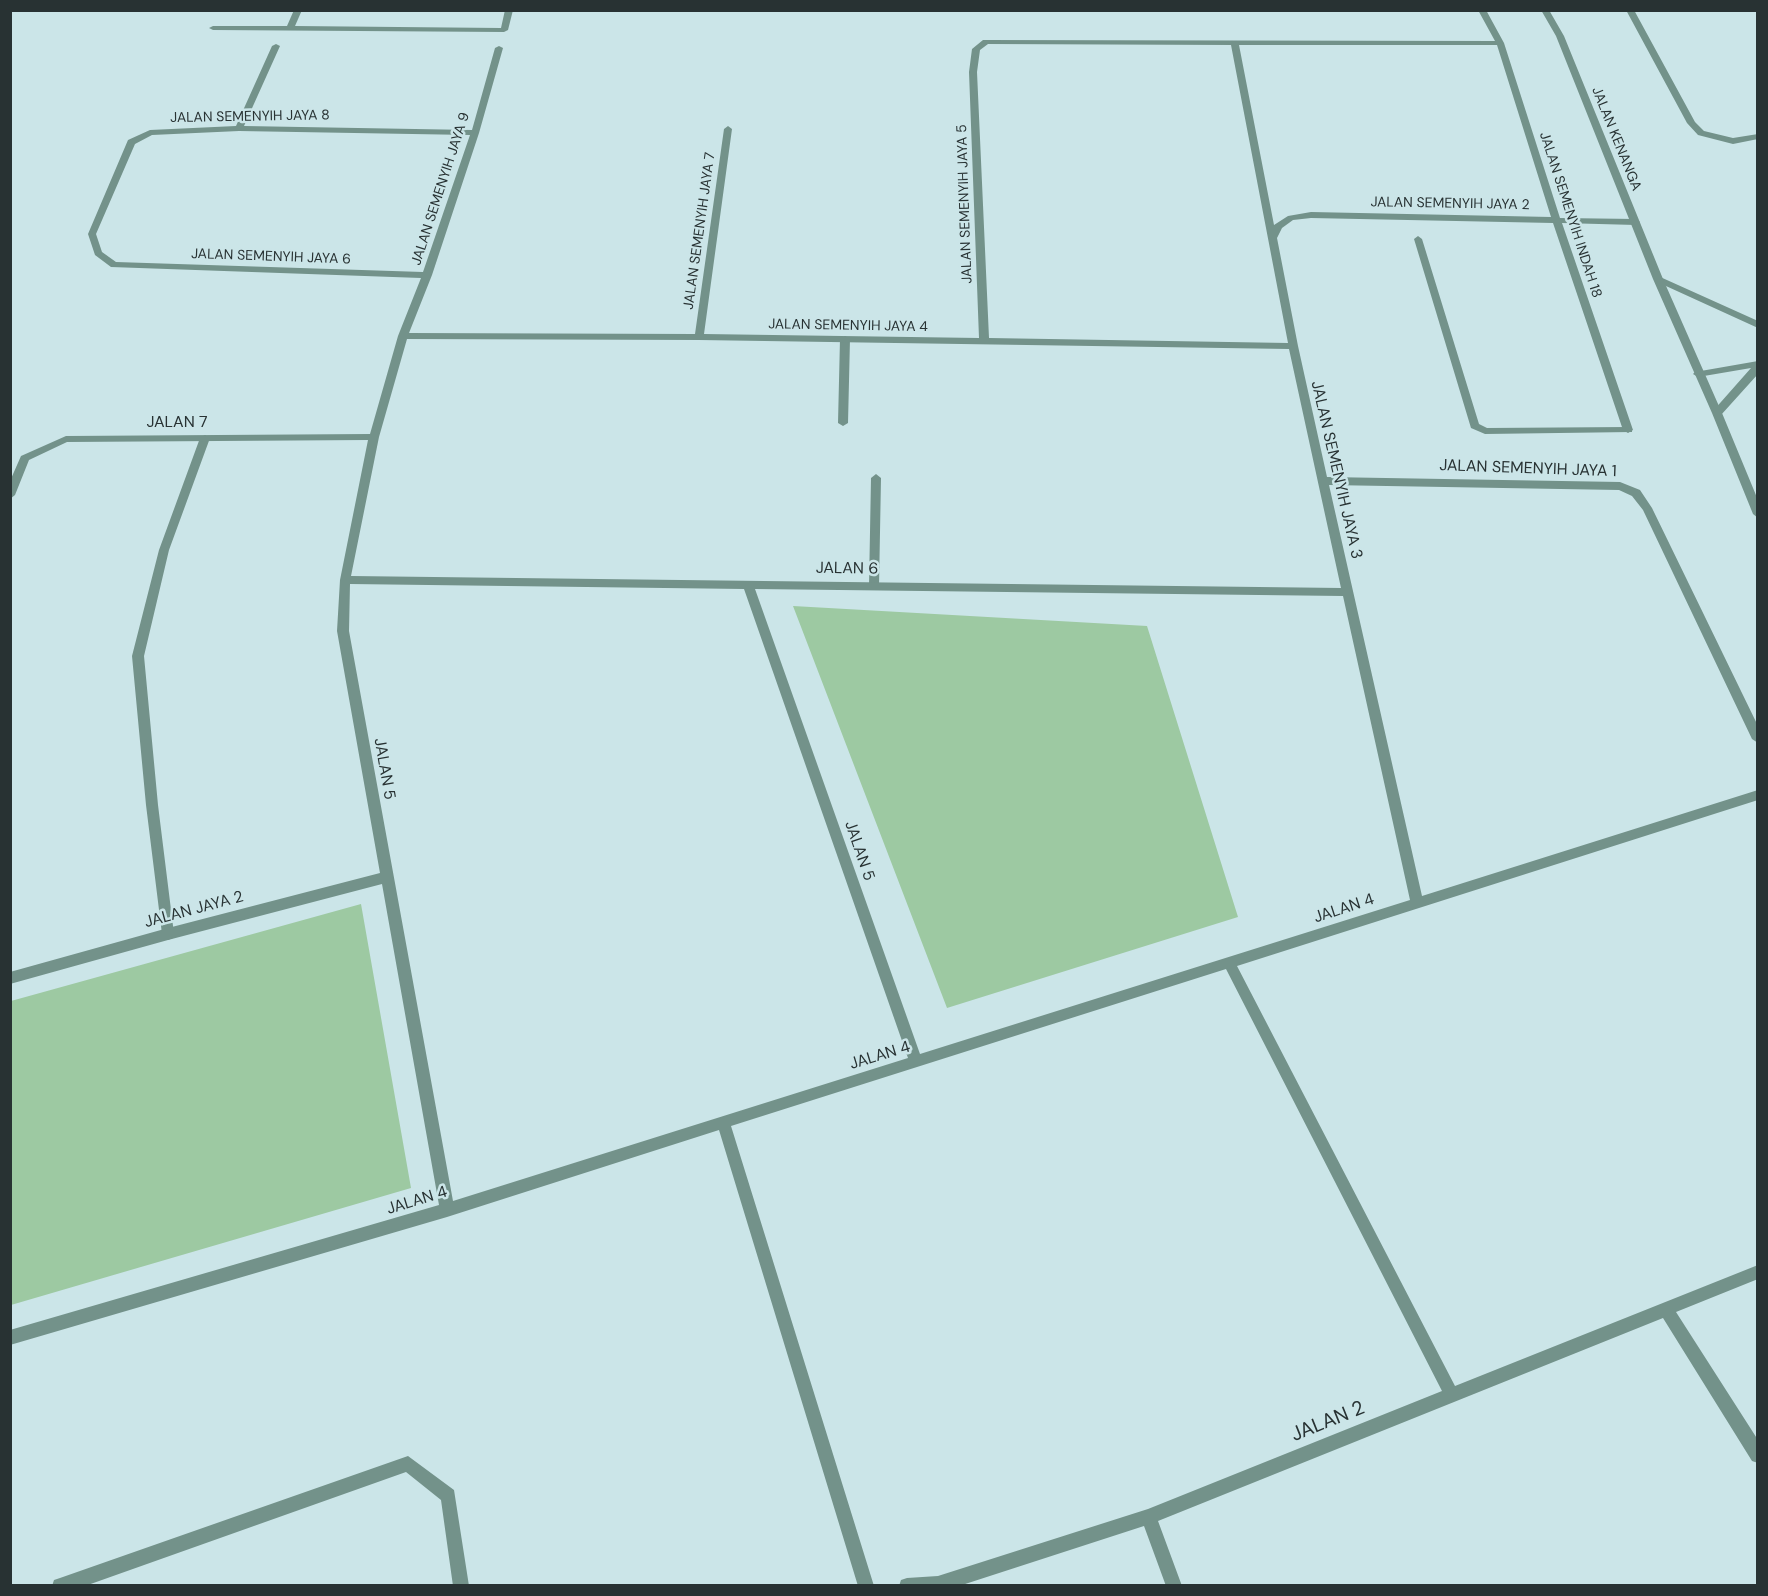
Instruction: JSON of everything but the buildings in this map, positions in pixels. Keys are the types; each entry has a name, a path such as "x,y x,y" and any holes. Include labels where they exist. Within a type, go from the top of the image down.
{"street":[{"path":"290,29 298,10"},
{"path":"213,28 504,30 510,10"},
{"name":"JALAN SEMENYIH INDAH 18","path":"1418,239 1474,426 1485,431 1628,430 1556,219 1500,43 1482,10"},
{"name":"JALAN KENANGA","path":"1545,10 1560,36 1658,279 1717,413 1758,514"},
{"path":"1630,10 1691,123 1701,133 1733,141 1758,136"},
{"name":"JALAN SEMENYIH JAYA 5","path":"984,341 973,66 976,49 986,42 1234,42"},
{"path":"1234,42 1500,43"},
{"name":"JALAN SEMENYIH JAYA 3","path":"1234,42 1293,346 1417,904"},
{"path":"239,128 276,46"},
{"name":"JALAN SEMENYIH JAYA 9","path":"403,336 427,275 475,132 499,48"},
{"name":"JALAN SEMENYIH JAYA 8","path":"114,265 98,253 92,234 131,142 150,133 239,128 475,132"},
{"name":"JALAN SEMENYIH JAYA 7","path":"699,337 728,129"},
{"name":"JALAN SEMENYIH JAYA 2","path":"1273,237 1278,226 1291,218 1311,215 1636,222"},
{"name":"JALAN SEMENYIH JAYA 6","path":"114,265 427,275"},
{"path":"1658,279 1758,325"},
{"name":"JALAN SEMENYIH JAYA 4","path":"403,336 699,337 1293,346"},
{"name":"JALAN 5","path":"403,336 374,437 345,580 343,631 447,1210"},
{"path":"843,423 845,339"},
{"path":"1698,374 1758,365"},
{"path":"1717,413 1758,365"},
{"name":"JALAN 7","path":"10,495 25,458 66,439 374,437"},
{"path":"168,934 152,805 138,656 164,549 205,438"},
{"path":"874,586 876,478"},
{"name":"JALAN SEMENYIH JAYA 1","path":"1323,481 1620,486 1636,493 1647,508 1758,739"},
{"name":"JALAN 6","path":"345,580 1348,592"},
{"name":"JALAN 5","path":"748,584 916,1062"},
{"name":"JALAN 4","path":"10,1338 447,1210 1758,795"},
{"name":"JALAN JAYA 2","path":"10,978 387,877"},
{"path":"1229,963 1452,1395"},
{"path":"723,1122 866,1586"},
{"name":"JALAN 2","path":"907,1586 938,1584 1148,1517 1758,1272"},
{"path":"1666,1309 1758,1455"},
{"path":"60,1586 408,1464 448,1496 461,1586"},
{"path":"1148,1517 1174,1586"}],"green space":[{"path":"793,606 1147,626 1238,917 947,1008"},
{"path":"361,904 411,1188 11,1305 11,1001"}]}
